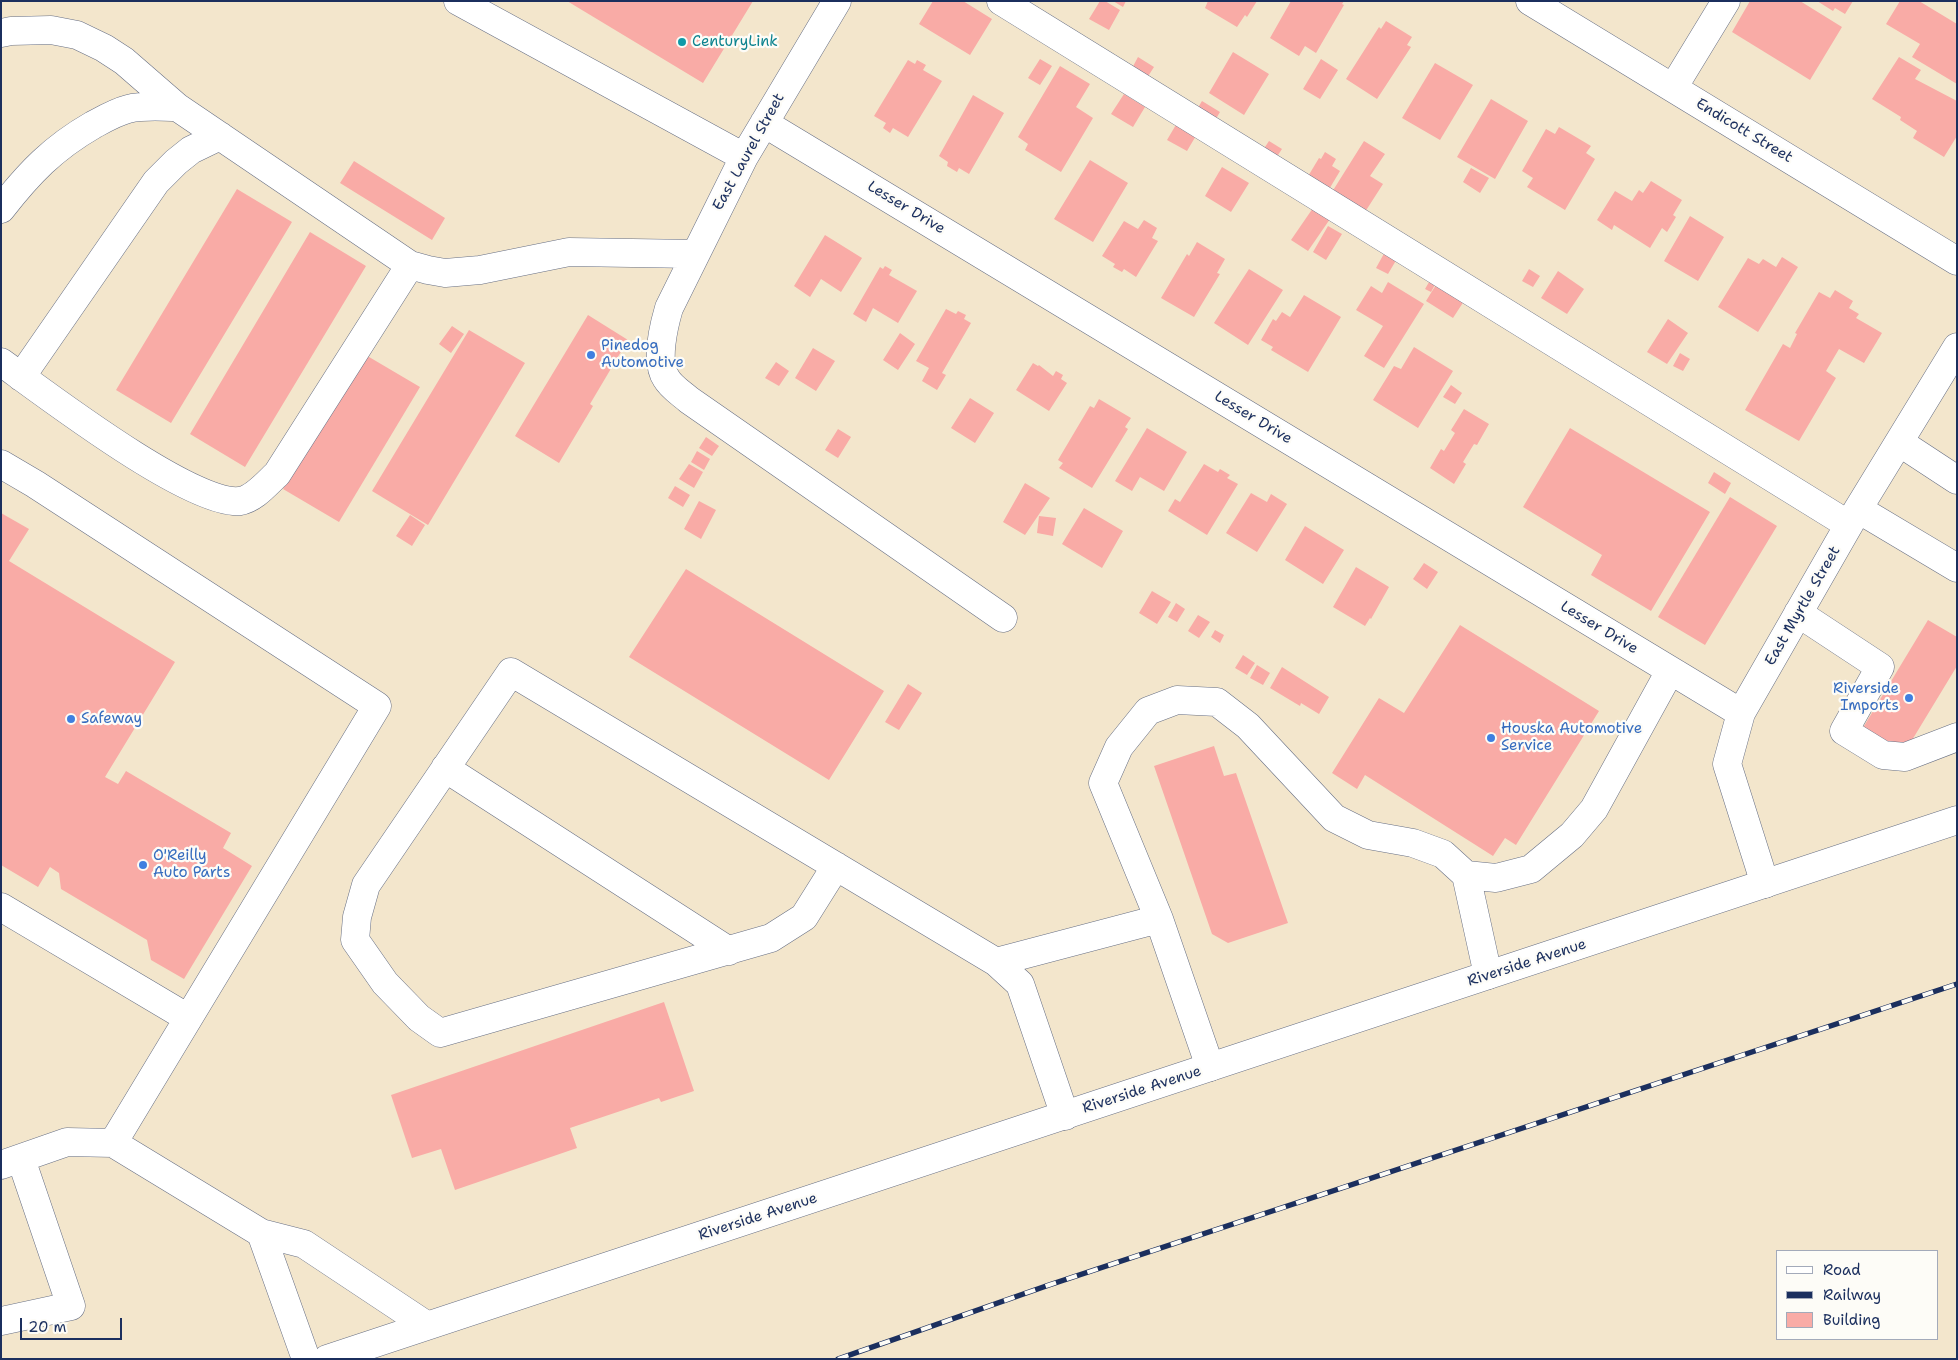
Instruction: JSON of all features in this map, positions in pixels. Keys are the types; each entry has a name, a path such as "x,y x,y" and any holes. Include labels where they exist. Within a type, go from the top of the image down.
{"street":[{"path":"458,1 744,157"},
{"name":"East Laurel Street","path":"837,1 744,157 669,308 662,344 663,373 674,387 1003,618"},
{"path":"1001,1 1854,517 1957,568"},
{"name":"Endicott Street","path":"1530,1 1957,261"},
{"path":"1673,88 1726,1"},
{"path":"1,34 11,31 51,30 77,35 104,48 124,61 178,107 410,265 445,273 480,270 569,252 696,254"},
{"path":"1,209 35,168 69,139 105,119 127,110 146,107 178,107"},
{"name":"Lesser Drive","path":"764,122 1742,714"},
{"path":"220,136 191,150 156,182 11,370 106,437 158,469 204,493 224,500 241,501 259,491 277,474 410,265"},
{"name":"East Myrtle Street","path":"1765,884 1727,764 1742,714 1854,517 1957,347"},
{"path":"1899,442 1957,480"},
{"path":"1,464 35,484 377,706 113,1143"},
{"path":"1798,614 1880,667 1844,731 1883,755 1905,757 1957,737"},
{"path":"1466,875 1496,878 1532,869 1572,835 1594,809 1670,671"},
{"path":"836,866 804,917 771,938 440,1033 419,1018 385,983 356,940 357,917 366,885 510,672 836,866 996,962 1020,984 1065,1116"},
{"path":"1210,1067 1159,919 1103,782 1119,747 1148,711 1178,700 1217,702 1248,726 1334,818 1368,836 1414,843 1443,854 1466,875 1488,975"},
{"path":"445,768 729,951"},
{"name":"Riverside Avenue","path":"327,1359 1957,820"},
{"path":"1,907 188,1018"},
{"path":"996,962 1159,919"},
{"path":"1,1321 71,1306 11,1162 67,1142 113,1143 261,1233 304,1244 426,1326"},
{"path":"261,1233 306,1359"}],"building":[{"name":"CenturyLink","path":"567,1 753,1 703,83"},
{"path":"933,1 963,1 992,19 970,55 919,24"},
{"path":"1100,1 1105,1 1120,10 1109,30 1089,19"},
{"path":"1113,1 1126,1 1123,7"},
{"path":"1208,1 1257,1 1247,17 1245,15 1237,27 1205,8"},
{"path":"1291,1 1344,1 1342,4 1344,5 1316,53 1305,46 1299,56 1270,38"},
{"path":"1750,1 1800,1 1842,27 1810,80 1732,32"},
{"path":"1817,1 1853,1 1845,14 1835,8 1833,11"},
{"path":"1900,1 1919,1 1957,24 1957,84 1912,57 1920,44 1886,24"},
{"path":"1386,21 1412,37 1407,45 1411,47 1377,99 1346,79 1379,27 1381,29"},
{"path":"1233,52 1269,74 1244,115 1209,93"},
{"path":"1138,57 1154,67 1145,81 1130,72"},
{"path":"1899,57 1921,70 1915,79 1957,101 1957,136 1944,157 1913,138 1917,131 1900,120 1901,117 1872,99"},
{"path":"1040,59 1052,66 1040,85 1028,78"},
{"path":"1321,59 1338,70 1320,99 1303,89"},
{"path":"908,60 915,64 917,60 926,65 923,70 942,81 908,137 893,128 890,133 883,128 886,123 874,116"},
{"path":"1435,63 1473,85 1440,140 1402,118"},
{"path":"1060,66 1090,84 1076,107 1093,118 1061,172 1025,150 1028,144 1018,137"},
{"path":"1124,94 1145,107 1133,127 1111,114"},
{"path":"973,95 1004,113 969,174 959,168 957,172 947,166 948,162 939,156"},
{"path":"1491,99 1528,121 1495,179 1457,157"},
{"path":"1202,101 1220,112 1214,122 1196,111"},
{"path":"1177,123 1197,134 1187,151 1167,140"},
{"path":"1559,127 1591,146 1586,153 1595,159 1565,210 1527,187 1533,178 1522,171 1546,129 1555,134"},
{"path":"1269,141 1282,149 1276,158 1263,150"},
{"path":"1364,141 1385,154 1370,176 1383,184 1365,212 1332,192"},
{"path":"1325,152 1336,159 1332,166 1340,171 1328,191 1307,178 1319,158 1321,159"},
{"path":"1090,160 1128,183 1093,242 1054,219"},
{"path":"354,161 445,218 432,240 340,183"},
{"path":"1222,167 1249,183 1231,212 1205,196"},
{"path":"1471,168 1489,178 1480,193 1463,182"},
{"path":"1651,181 1682,200 1673,215 1676,217 1667,232 1662,228 1650,248 1614,225 1612,230 1597,220 1615,191 1632,201 1639,190 1643,193"},
{"path":"237,189 292,222 171,423 116,390"},
{"path":"1313,208 1330,219 1308,251 1291,240"},
{"path":"1690,216 1724,237 1698,281 1664,261"},
{"path":"1144,220 1157,228 1152,238 1158,241 1136,277 1124,269 1122,272 1113,267 1115,264 1102,256 1124,221 1138,229"},
{"path":"1328,226 1342,234 1326,260 1313,252"},
{"path":"310,232 366,266 245,467 190,434"},
{"path":"825,235 862,258 841,292 821,279 810,297 794,286"},
{"path":"1197,242 1225,259 1217,273 1220,274 1194,317 1161,298 1187,254 1189,256"},
{"path":"1386,250 1398,257 1388,274 1376,268"},
{"path":"1782,257 1798,267 1758,332 1718,307 1748,258 1759,264 1763,259 1776,267"},
{"path":"885,266 892,270 889,275 917,291 898,323 873,308 866,322 853,314 880,267 883,269"},
{"path":"1249,269 1283,290 1248,345 1214,323"},
{"path":"1529,269 1540,276 1533,287 1522,281"},
{"path":"1558,271 1584,289 1567,314 1541,298"},
{"path":"1432,277 1437,281 1431,292 1425,289"},
{"path":"1439,280 1466,298 1453,318 1426,301"},
{"path":"1388,282 1424,304 1384,368 1364,356 1383,326 1356,310 1371,286 1382,293"},
{"path":"1835,290 1853,301 1849,308 1859,314 1856,318 1882,333 1864,363 1839,349 1826,371 1836,378 1799,441 1745,410 1783,344 1790,348 1797,334 1795,333 1819,292 1830,298"},
{"path":"1304,295 1341,317 1308,372 1271,350 1273,347 1261,340 1273,319 1276,321 1282,312 1290,317"},
{"path":"946,309 956,314 958,311 966,315 964,319 971,323 942,373 946,375 937,390 922,381 929,368 916,361"},
{"path":"588,315 628,340 590,404 593,406 559,463 515,436"},
{"path":"1668,319 1688,333 1667,364 1647,352"},
{"path":"452,326 464,334 451,353 439,344"},
{"path":"469,330 525,363 428,525 372,491"},
{"path":"900,333 915,344 898,370 883,360"},
{"path":"1414,347 1453,371 1418,428 1373,400 1394,366 1401,369"},
{"path":"813,348 835,361 816,391 795,378"},
{"path":"1680,353 1690,359 1683,371 1673,366"},
{"path":"364,354 420,387 339,522 283,489"},
{"path":"776,362 789,371 779,386 765,378"},
{"path":"1033,363 1039,365 1053,376 1056,371 1063,375 1061,379 1067,383 1049,411 1016,390"},
{"path":"1451,385 1462,393 1455,404 1443,397"},
{"path":"970,398 994,413 975,443 951,428"},
{"path":"1099,399 1131,418 1125,427 1128,429 1092,488 1059,468 1063,463 1058,460 1090,406 1094,408"},
{"path":"1464,409 1489,424 1477,445 1474,444 1463,462 1466,464 1454,484 1430,468 1441,449 1444,451 1455,433 1451,430"},
{"path":"1147,428 1187,452 1164,491 1140,477 1132,491 1115,481"},
{"path":"1570,428 1710,512 1651,611 1591,575 1602,555 1523,507"},
{"path":"838,429 851,437 838,458 825,450"},
{"path":"706,437 719,446 712,456 699,448"},
{"path":"697,451 710,459 704,470 691,462"},
{"path":"689,464 703,472 694,488 679,479"},
{"path":"1204,464 1218,472 1220,469 1230,475 1227,478 1238,484 1207,535 1168,511 1175,499 1180,502"},
{"path":"1714,472 1731,483 1725,494 1708,483"},
{"path":"1025,483 1050,498 1025,535 1003,522"},
{"path":"675,486 690,495 683,507 668,498"},
{"path":"1251,493 1267,502 1271,494 1287,504 1257,552 1226,533"},
{"path":"1730,497 1777,526 1705,645 1658,617"},
{"path":"699,501 716,510 701,539 684,529"},
{"path":"1084,508 1123,531 1102,568 1062,544"},
{"path":"1,513 29,529 9,561 175,662 105,777 118,784 126,771 231,833 223,848 252,866 184,979 151,960 147,940 61,889 59,873 50,867 38,887 1,865"},
{"path":"410,515 425,525 412,546 396,536"},
{"path":"1039,516 1056,518 1053,536 1037,533"},
{"path":"1305,526 1344,550 1323,584 1285,560"},
{"path":"1424,563 1438,572 1427,589 1413,579"},
{"path":"1356,567 1389,587 1365,626 1333,607"},
{"path":"686,569 884,691 829,780 629,657"},
{"path":"1152,591 1171,602 1157,624 1139,613"},
{"path":"1176,603 1185,609 1177,622 1168,617"},
{"path":"1198,615 1210,622 1199,638 1188,631"},
{"name":"Riverside Imports","path":"1928,620 1957,637 1957,666 1903,755 1861,731"},
{"path":"1460,625 1599,711 1516,845 1505,838 1493,856 1365,775 1357,789 1332,773 1379,698 1404,713"},
{"path":"1215,630 1224,635 1220,643 1211,637"},
{"path":"1243,655 1255,663 1247,675 1235,668"},
{"path":"1257,665 1270,673 1263,685 1250,678"},
{"path":"1282,667 1329,697 1319,714 1301,703 1300,706 1270,688"},
{"path":"908,684 922,693 899,730 885,722"},
{"path":"1214,746 1224,776 1236,773 1288,923 1228,943 1212,934 1154,766"},
{"path":"664,1002 694,1091 661,1102 659,1098 570,1128 577,1148 455,1190 441,1149 412,1158 391,1095"}],"railway":[{"path":"838,1359 1049,1285 1957,984"}],"place":[{"name":"CenturyLink","path":"682,42"},
{"name":"Pinedog Automotive","path":"591,355"},
{"name":"Riverside Imports","path":"1909,698"},
{"name":"Safeway","path":"71,719"},
{"name":"Houska Automotive Service","path":"1491,738"},
{"name":"O'Reilly Auto Parts","path":"143,865"}]}
